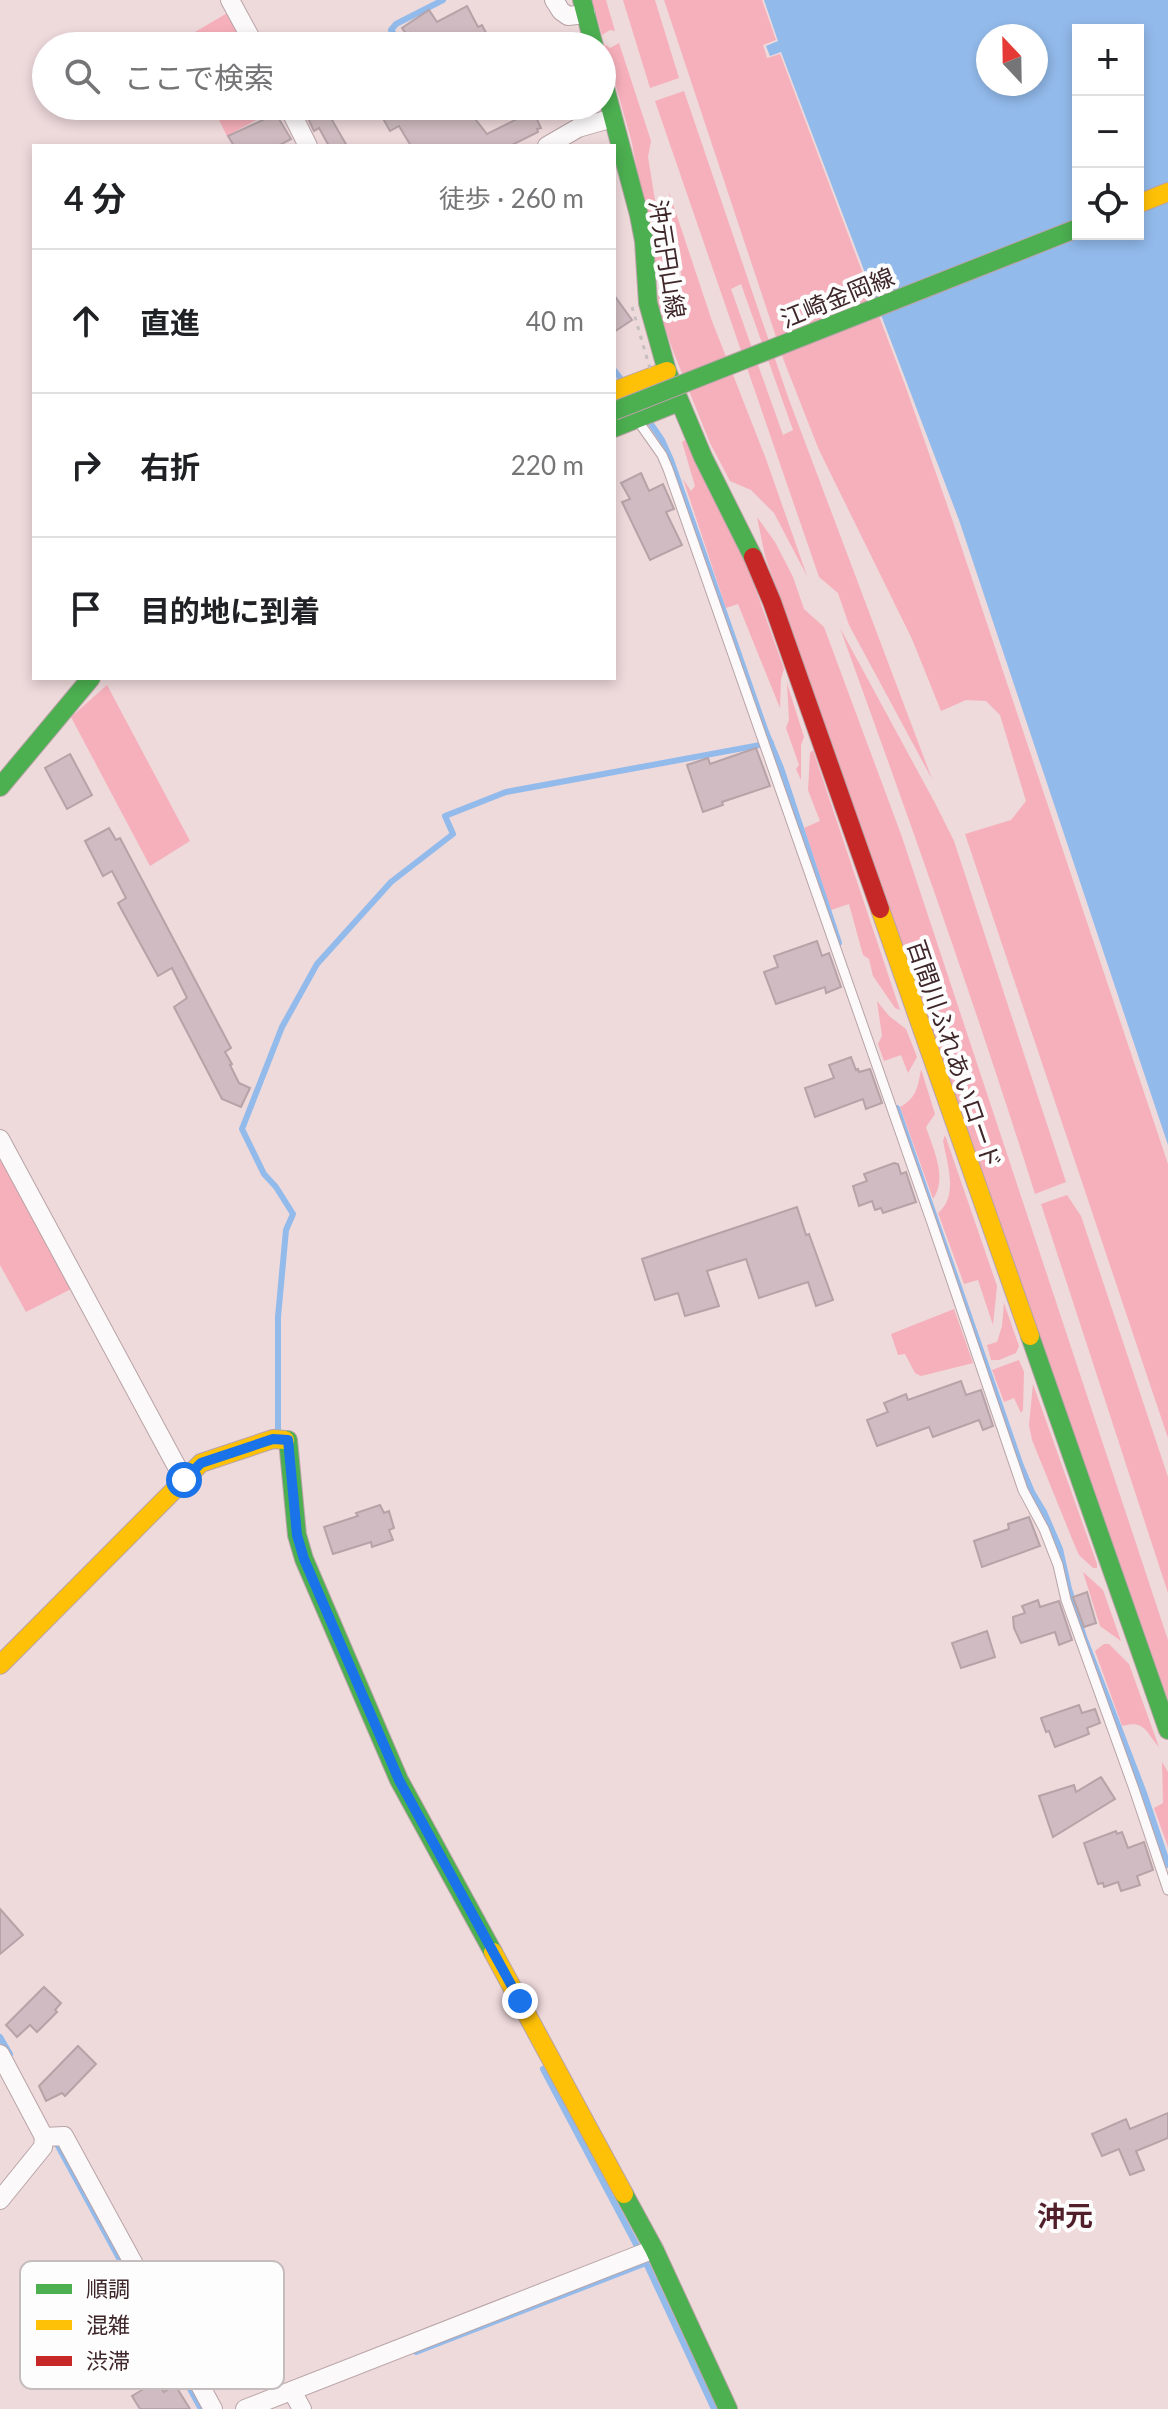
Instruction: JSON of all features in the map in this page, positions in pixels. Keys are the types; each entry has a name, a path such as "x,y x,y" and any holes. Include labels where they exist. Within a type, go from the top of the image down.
{"street":[{"path":"230,0 247,32"},
{"path":"554,0 568,16 584,7 590,32"},
{"path":"295,120 307,144"},
{"path":"550,144 578,128 606,120"},
{"name":"沖元円山線","path":"614,120 644,241 648,303 660,376 679,402"},
{"path":"1144,202 1168,192"},
{"name":"江崎金岡線","path":"616,410 1072,230"},
{"path":"616,390 660,376"},
{"path":"616,427 679,402"},
{"name":"百間川ふれあいロード","path":"679,402 703,457 745,537 772,602 1168,1730"},
{"path":"0,787 89,680"},
{"path":"0,1139 184,1480"},
{"path":"0,1665 201,1463 278,1438 288,1440 297,1535 304,1559 399,1780 728,2409"},
{"path":"0,2054 44,2137 43,2147 0,2200"},
{"path":"44,2137 64,2136 132,2261"},
{"path":"245,2409 296,2399 646,2253"},
{"path":"202,2389 213,2409"}],"lane":[{"path":"637,419 668,469 1023,1490 1044,1529 1058,1565 1066,1600 1168,1890"}],"path":[{"path":"632,307 660,376"}],"shaded area":[{"path":"592,0 606,0 615,31 601,32"},
{"path":"623,0 655,0 679,78 650,88"},
{"path":"664,0 762,0 776,40 763,45 767,58 780,54 951,516 1168,1164 1168,1438 965,834 1011,820 1026,801 1000,715 986,701 966,700 941,711 912,639 819,450 784,361"},
{"path":"229,12 241,32 195,32"},
{"path":"619,43 651,141 648,157 665,262 654,269 632,143 616,86 616,45"},
{"path":"684,91 788,397 932,779 849,625 838,593 819,577 655,101","holes":["741,284 793,430 783,435 731,289"]},
{"path":"219,120 256,120 227,136"},
{"path":"669,192 712,321 766,459 807,576 774,513 751,490 730,481 710,443 673,351 657,305 659,289 683,284"},
{"path":"685,440 750,573 784,669 780,708 738,604 726,608 683,479 691,491 695,486 682,442"},
{"path":"757,517 775,542 793,577 804,609 824,627 902,837 1168,1640 1168,1700 765,556"},
{"path":"840,628 954,841 1066,1182 1035,1194 965,981"},
{"path":"787,683 804,737 801,745 801,780 786,728 789,720"},
{"path":"107,685 190,841 150,866 71,717"},
{"path":"813,750 900,1010 895,1008 873,976 869,959 863,955 849,904 831,910 804,828 820,821 808,790 810,753"},
{"path":"877,1001 889,1016 906,1029 917,1057 908,1073 901,1055 884,1061 878,1044 882,1036"},
{"path":"921,1069 935,1114 926,1127 939,1173 933,1199 900,1107 913,1096"},
{"path":"945,1135 997,1286 993,1325 978,1280 964,1284 938,1213 950,1189 943,1141"},
{"path":"0,1155 73,1288 26,1312 0,1265"},
{"path":"1067,1195 1081,1216 1168,1477 1168,1593 1041,1204"},
{"path":"1004,1303 1019,1346 1016,1353 991,1360 987,1345 997,1342"},
{"path":"954,1309 973,1363 921,1376 915,1373 905,1354 898,1355 891,1334"},
{"path":"1019,1360 1024,1372 1021,1413 1014,1398 1004,1402 992,1370"},
{"path":"1033,1384 1097,1568 1079,1555 1032,1440 1029,1425"},
{"path":"1083,1572 1103,1590 1121,1641 1100,1626"},
{"path":"1109,1644 1129,1664 1159,1747 1140,1726 1122,1726 1095,1651"},
{"path":"1162,1762 1168,1772 1168,1847 1154,1808 1163,1803"}],"water":[{"path":"764,0 1168,0 1168,1145 959,520 781,52 770,56 766,46 778,41"}],"building":[{"path":"467,6 478,27 482,25 486,32 405,32 402,28 429,10 437,22"},
{"path":"263,120 280,120 291,139 282,144 233,144 228,136"},
{"path":"309,120 332,120 346,144 328,144 319,128 314,131"},
{"path":"384,120 476,120 487,134 515,120 537,120 541,128 514,144 410,144 399,126 390,131"},
{"path":"616,298 632,320 616,331"},
{"path":"641,473 649,491 663,484 674,509 666,512 682,545 650,560 622,502 630,499 621,483"},
{"path":"756,748 770,786 722,802 723,805 703,812 687,765 708,758 710,764"},
{"path":"70,754 92,795 67,809 45,768"},
{"path":"109,828 116,840 120,838 231,1048 225,1052 239,1083 250,1088 241,1107 222,1099 174,1007 187,998 172,968 158,976 118,903 126,898 112,871 103,876 85,841"},
{"path":"817,941 822,956 829,953 841,987 826,993 825,987 776,1004 764,972 778,967 774,956"},
{"path":"851,1057 859,1072 870,1069 882,1103 866,1109 863,1099 815,1117 805,1088 834,1078 829,1065"},
{"path":"898,1164 901,1174 906,1172 916,1202 883,1213 881,1208 875,1210 872,1201 859,1206 853,1186 867,1181 864,1174"},
{"path":"797,1207 833,1300 816,1306 808,1282 759,1298 746,1259 707,1271 719,1306 685,1316 678,1293 655,1300 642,1259"},
{"path":"961,1381 966,1395 981,1390 993,1426 983,1430 979,1420 933,1437 929,1427 877,1446 867,1420 888,1412 884,1403 906,1394 908,1400"},
{"path":"380,1505 384,1513 389,1511 394,1528 389,1530 393,1540 372,1547 371,1542 333,1554 324,1527"},
{"path":"1029,1517 1040,1546 982,1567 974,1541 1009,1529 1008,1524"},
{"path":"1087,1592 1096,1623 1084,1627 1073,1597"},
{"path":"1038,1600 1040,1607 1059,1601 1072,1640 1059,1645 1055,1632 1021,1643 1013,1617 1025,1613 1022,1606"},
{"path":"987,1631 995,1657 961,1668 952,1643"},
{"path":"1079,1705 1082,1713 1095,1709 1100,1723 1087,1728 1089,1734 1055,1747 1041,1718"},
{"path":"1101,1777 1115,1799 1053,1837 1039,1796 1074,1785 1076,1792"},
{"path":"1116,1831 1117,1834 1122,1832 1128,1848 1144,1842 1153,1870 1137,1876 1140,1885 1121,1891 1118,1882 1104,1887 1103,1883 1098,1884 1084,1843"},
{"path":"0,1909 23,1935 0,1954"},
{"path":"44,1987 61,2003 55,2010 57,2012 37,2032 30,2025 17,2037 6,2025"},
{"path":"78,2046 96,2064 65,2096 62,2093 46,2101 39,2086"},
{"path":"1168,2113 1168,2138 1136,2151 1144,2170 1130,2175 1119,2149 1102,2156 1092,2134 1126,2119 1130,2129"},
{"path":"144,2389 162,2389 164,2392 178,2389 190,2409 140,2409 132,2396"}],"waterway":[{"path":"392,32 396,24 443,0"},
{"path":"616,373 621,379"},
{"path":"651,424 671,460 781,768 839,943"},
{"path":"278,1434 278,1317 286,1230 293,1214 264,1174 242,1129 282,1027 317,964 391,882 453,834 445,816 506,792 771,743"},
{"path":"897,1108 1021,1466 1060,1549 1084,1637 1168,1865"},
{"path":"0,2037 10,2054"},
{"path":"543,2069 646,2263 714,2409"},
{"path":"57,2144 121,2261"},
{"path":"416,2352 646,2263"},
{"path":"190,2389 201,2409"}],"traffic: fast":[{"path":"582,0 590,32"},
{"path":"614,120 639,215 648,303 667,371 703,457 753,557"},
{"path":"616,410 1072,230"},
{"path":"616,427 679,402"},
{"path":"0,787 89,680"},
{"path":"1030,1336 1168,1730"},
{"path":"285,1440 288,1440 297,1535 304,1559 399,1780 493,1952"},
{"path":"624,2194 654,2249 728,2409"}],"traffic: slow":[{"path":"1144,202 1168,192"},
{"path":"616,390 667,371"},
{"path":"880,909 1030,1336"},
{"path":"0,1665 201,1463 273,1439 285,1440"},
{"path":"493,1952 624,2194"}],"traffic: jam":[{"path":"753,557 772,602 880,909"}],"district":[{"name":"沖元","path":"1065,2215"}],"route":[{"path":"184,1480 201,1463 273,1439 288,1440 294,1513 304,1559 399,1780 520,2001"}]}
